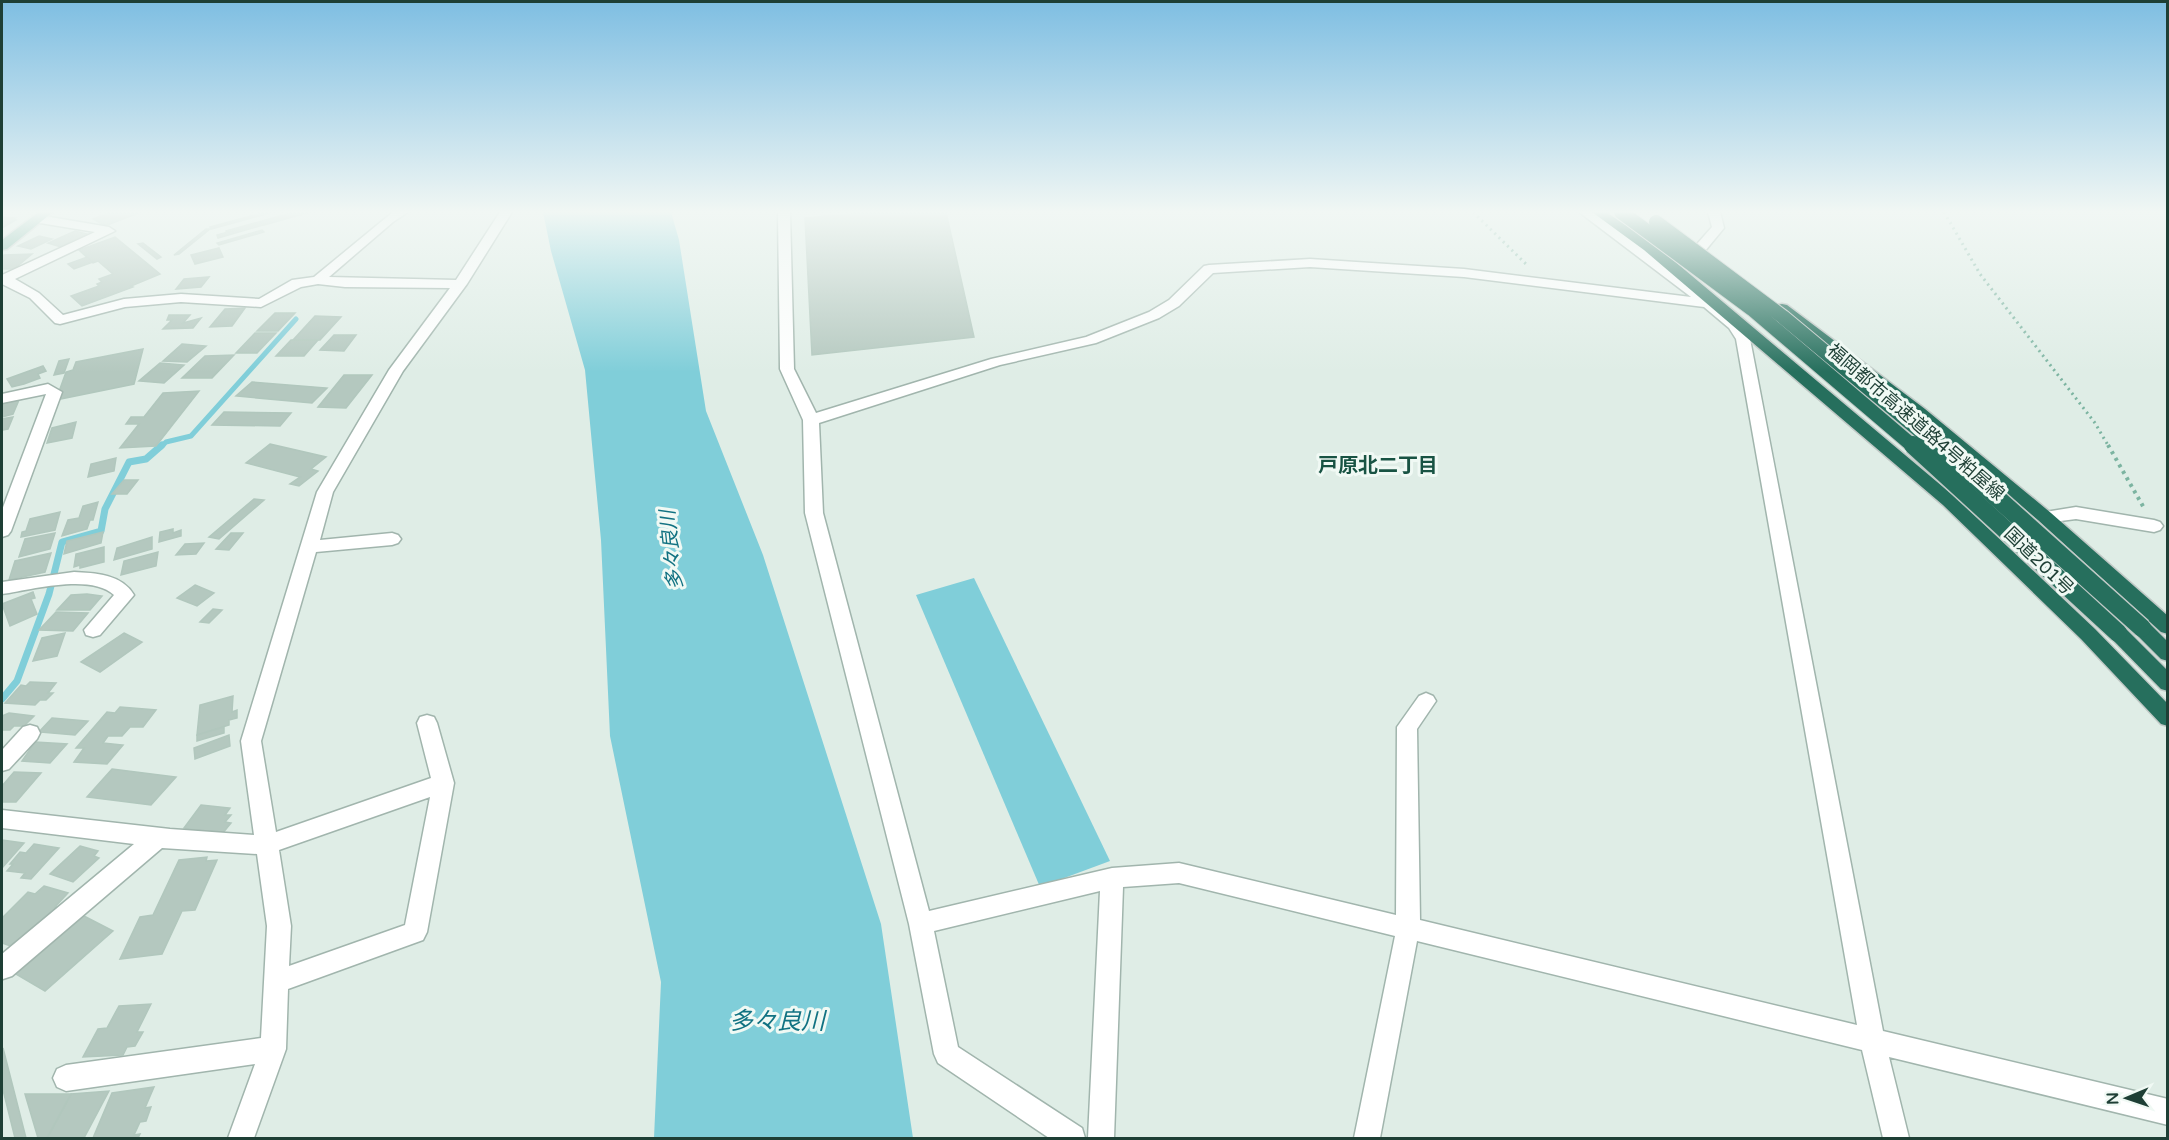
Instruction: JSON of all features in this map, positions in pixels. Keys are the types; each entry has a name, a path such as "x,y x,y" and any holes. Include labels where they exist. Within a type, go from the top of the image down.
{"highway":[{"name":"国道201号","path":"1662,265 1949,501 2088,634 2168,718"},
{"path":"1687,265 1695,266"},
{"path":"1714,265 1769,306 1916,425 2168,654"},
{"path":"1725,265 1769,306"},
{"name":"国道201号","path":"1730,265 1920,412 2045,517 2168,627"},
{"name":"福岡都市高速道路4号粕屋線","path":"1695,266 1764,320 1974,498 2118,633 2168,684"}],"street":[{"path":"2,280 34,265"},
{"path":"318,280 335,265"},
{"path":"241,1138 273,1048 279,926 251,741 325,492 396,370 472,265"},
{"path":"785,265 787,369 811,420 814,513 921,924 947,1054 1072,1138"},
{"path":"811,420 996,362 1101,336 1154,315 1174,303 1209,268 1266,265"},
{"path":"1344,265 1464,273 1708,303"},
{"path":"1662,265 1734,325 1743,339 1872,1040 1896,1138"},
{"path":"2,280 13,283 43,301 60,320 123,303 181,298 261,303 297,283 318,280 460,285"},
{"path":"2,398 48,389 54,392 2,531"},
{"path":"2045,517 2076,513 2154,526"},
{"path":"308,547 392,539"},
{"path":"2,588 41,580 90,580 116,585 124,595 93,630"},
{"path":"1367,1138 1408,928 1407,727 1426,701"},
{"path":"276,982 415,932 443,783 427,723"},
{"path":"2,763 30,733"},
{"path":"2,819 157,838 266,844 443,783"},
{"path":"3,968 157,838"},
{"path":"921,924 1112,878 1179,873 2168,1112"},
{"path":"1101,1138 1112,878"},
{"path":"66,1078 273,1048"}],"path":[{"path":"1527,265 1547,283"},
{"path":"1975,265 2095,423 2154,526"}],"water":[{"name":"多々良川","path":"555,265 683,265 706,411 763,555 881,924 913,1138 654,1138 661,982 610,736 601,540 585,370"},
{"path":"974,578 1110,861 1040,887 916,595"}],"building":[{"path":"2,265 19,265 14,269 2,269"},
{"path":"69,265 84,265 74,269"},
{"path":"103,265 149,265 160,274 82,306 71,296 99,286 97,284 102,282 99,279 113,274"},
{"path":"807,265 958,265 974,337 812,355"},
{"path":"209,277 201,287 176,289 184,279"},
{"path":"245,308 232,326 210,327 225,309"},
{"path":"275,313 295,313 278,331 257,331"},
{"path":"169,315 190,315 183,323 201,318 193,328 163,329 172,320 167,320"},
{"path":"315,316 341,317 320,340 293,340"},
{"path":"255,333 276,333 257,353 236,353"},
{"path":"334,335 356,335 344,351 320,350"},
{"path":"291,340 318,340 304,356 276,356"},
{"path":"182,344 206,346 187,362 163,361"},
{"path":"143,349 134,384 56,400 66,372 73,370 76,362"},
{"path":"234,355 212,378 182,378 205,356"},
{"path":"69,359 64,373 54,375 59,361"},
{"path":"160,363 184,365 164,383 139,381"},
{"path":"43,366 46,371 38,374 40,378 24,384 12,387 7,379"},
{"path":"344,375 372,375 346,408 318,407"},
{"path":"252,382 327,388 312,403 236,396"},
{"path":"199,391 156,446 120,448 139,424 126,424 131,417 144,417 163,393"},
{"path":"19,400 13,414 2,417 2,403"},
{"path":"224,412 291,413 280,426 212,425"},
{"path":"13,417 8,429 2,430 2,419"},
{"path":"76,422 72,438 47,443 52,428"},
{"path":"270,444 326,457 311,469 318,471 299,486 290,484 300,477 246,463"},
{"path":"116,458 114,471 88,477 91,464"},
{"path":"124,480 138,480 127,494 112,494"},
{"path":"254,499 264,500 219,539 209,537"},
{"path":"98,502 93,520 90,520 87,529 62,536 68,520 79,518 83,506"},
{"path":"60,512 55,530 21,537 30,519"},
{"path":"173,529 173,533 181,530 181,536 159,542 160,532"},
{"path":"103,532 101,543 64,554 67,541"},
{"path":"55,533 50,549 19,557 25,539"},
{"path":"231,533 243,533 229,550 216,549"},
{"path":"152,537 152,549 114,560 117,548"},
{"path":"204,543 196,554 176,555 185,544"},
{"path":"104,547 104,562 80,568 80,565 74,567 76,554"},
{"path":"158,552 156,566 121,575 124,561"},
{"path":"51,553 45,572 9,580 15,561"},
{"path":"195,585 214,593 197,606 177,598"},
{"path":"33,592 35,598 31,599 37,614 10,626 2,604"},
{"path":"71,595 102,596 90,610 57,610"},
{"path":"213,609 222,610 209,623 200,622"},
{"path":"56,612 88,613 73,631 39,630"},
{"path":"65,633 57,656 33,661 42,638"},
{"path":"124,633 142,642 100,672 81,662"},
{"path":"30,682 56,683 48,693 53,693 46,700 40,700 35,705 5,703 21,685 26,686"},
{"path":"233,696 232,712 237,710 237,718 229,720 229,725 197,735 200,705"},
{"path":"120,707 156,710 143,727 130,727 122,736 108,736 103,743 123,745 107,764 74,762 84,748 76,748 107,712 115,713"},
{"path":"9,713 34,716 24,726 2,730 2,716"},
{"path":"52,718 88,721 75,735 39,732"},
{"path":"224,727 224,733 197,741 197,735"},
{"path":"229,735 230,746 195,759 194,748"},
{"path":"35,742 67,744 50,763 22,761"},
{"path":"112,769 176,777 151,805 87,797"},
{"path":"14,772 41,773 16,802 2,802 2,786"},
{"path":"201,805 230,808 225,815 231,815 225,822 231,823 222,834 184,828"},
{"path":"2,840 24,843 2,868"},
{"path":"34,844 59,848 31,879 21,878 25,873 7,871 20,852 26,853"},
{"path":"80,846 98,851 94,856 99,858 73,882 50,874"},
{"path":"207,857 206,861 217,860 195,910 182,911 162,954 120,959 140,917 153,915 179,860"},
{"path":"44,886 68,893 55,907 62,908 16,948 2,943 2,918 28,892 35,894"},
{"path":"82,915 113,931 45,991 14,973"},
{"path":"151,1004 137,1032 143,1032 135,1046 127,1047 123,1055 83,1057 98,1029 107,1028 119,1006"},
{"path":"3,1048 26,1138 15,1138 2,1086"},
{"path":"154,1087 145,1108 151,1107 146,1121 140,1122 134,1135 140,1134 138,1138 93,1138 112,1093"},
{"path":"109,1091 84,1138 47,1138 71,1094"},
{"path":"25,1094 71,1094 47,1138 38,1138"}],"waterway":[{"path":"161,447 166,442 191,436 296,319"},
{"path":"2,699 17,681 49,594 62,542 101,531 105,509 129,462 146,459 162,445"}],"district":[{"name":"戸原北二丁目","path":"1378,466"}]}
